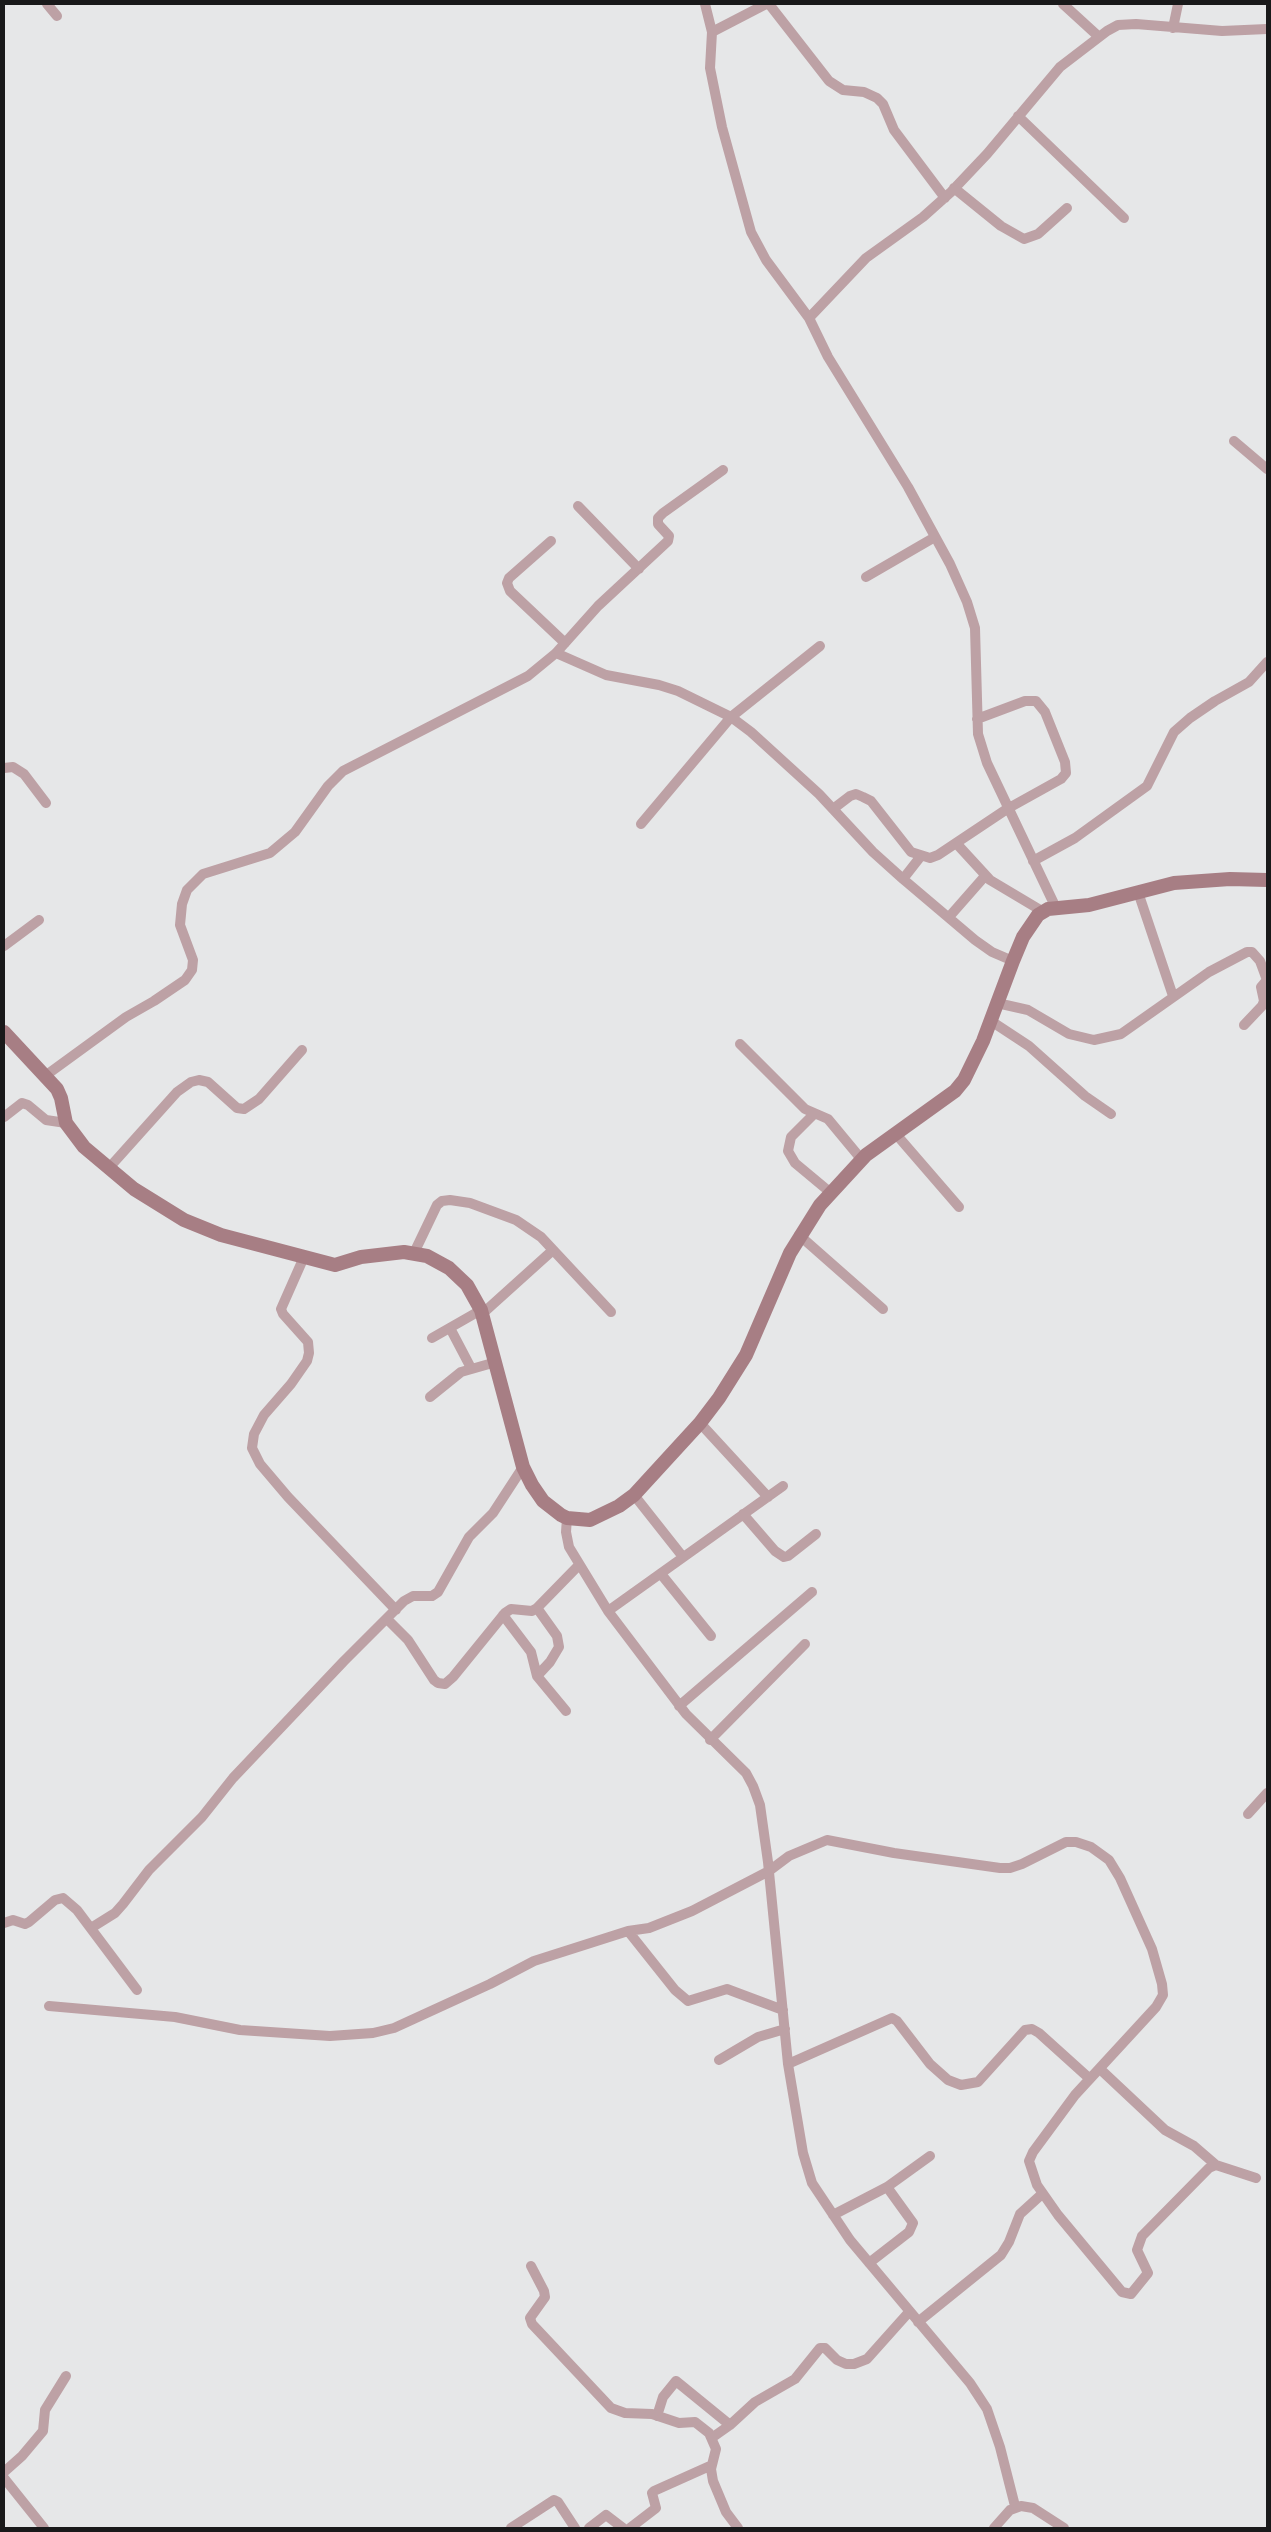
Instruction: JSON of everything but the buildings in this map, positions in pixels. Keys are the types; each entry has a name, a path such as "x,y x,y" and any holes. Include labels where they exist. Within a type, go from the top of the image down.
{"street":[{"path":"47,4 57,16"},
{"path":"705,4 712,32 710,68 712,78 722,127 751,232 766,260 809,318 828,357 908,487 967,602 975,628 978,734 987,763 1007,809 1056,908"},
{"path":"712,32 768,4 829,81 843,90 864,92 877,98 883,104 894,130 945,198"},
{"path":"1063,4 1098,36"},
{"path":"1173,28 1178,4"},
{"path":"809,318 866,258 923,217 945,198 987,154 1060,67 1098,36 1118,25 1136,24 1222,31 1267,29"},
{"path":"1018,116 1124,218"},
{"path":"954,188 1000,226 1024,239 1038,234 1067,208"},
{"path":"1234,441 1267,469"},
{"path":"45,1076 126,1016 154,1001 185,980 192,970 193,960 180,925 182,904 187,890 202,874 270,853 295,832 328,786 343,771 528,676 556,653 598,606 668,541 669,536 658,524 658,518 723,470"},
{"path":"578,506 639,569"},
{"path":"866,577 935,537"},
{"path":"551,542 509,578 507,584 510,591 566,643"},
{"path":"641,824 731,717 820,646"},
{"path":"556,653 606,675 659,685 678,691 731,717 751,732 819,794 873,852 903,879 986,948 1013,961"},
{"path":"1032,861 1075,838 1147,786 1174,732 1214,701 1250,682 1267,662"},
{"path":"833,809 850,796 856,794 864,797 870,801 911,852 930,858 956,844 1007,809 1061,779 1067,769 1065,762 1045,712 1036,701 1025,701 977,719"},
{"path":"4,768 13,767 24,774 46,802"},
{"path":"956,844 984,876 1042,911"},
{"path":"903,879 921,856"},
{"path":"949,917 984,876"},
{"path":"4,1032 45,1076 61,1098 66,1123 84,1147 108,1169 159,1206 184,1220 221,1235 335,1264 361,1257 414,1253 438,1260 449,1268 467,1285 482,1312 523,1467 543,1500 568,1518 590,1520 620,1506 634,1495 700,1423 731,1381 746,1355 799,1235 810,1217 862,1160 895,1133 955,1091 971,1070 1013,961 1032,922 1042,911 1089,905 1184,882 1267,880"},
{"path":"1138,892 1173,996"},
{"path":"4,946 39,920"},
{"path":"997,1003 1028,1010 1069,1034 1094,1040 1121,1034 1209,972 1247,952 1252,952 1260,961 1267,980 1261,987 1264,1001 1262,1006 1244,1025"},
{"path":"991,1021 1029,1046 1085,1096 1111,1114"},
{"path":"740,1044 806,1109 828,1119 862,1160"},
{"path":"108,1169 177,1092 191,1082 198,1080 208,1082 237,1108 244,1109 259,1098 302,1050"},
{"path":"4,1117 22,1103 28,1105 46,1120 66,1123"},
{"path":"814,1114 791,1137 788,1152 795,1162 831,1193"},
{"path":"895,1133 959,1207"},
{"path":"414,1253 432,1213 442,1201 470,1202 516,1220 541,1237 610,1312"},
{"path":"799,1235 883,1309"},
{"path":"432,1338 482,1312 553,1250"},
{"path":"304,1257 281,1309 282,1314 308,1342 309,1353 307,1360 291,1384 264,1415 254,1434 252,1448 260,1464 288,1497 396,1610"},
{"path":"450,1328 471,1368"},
{"path":"430,1397 454,1376 471,1368 496,1362"},
{"path":"700,1423 768,1497"},
{"path":"91,1928 115,1913 149,1870 202,1817 233,1778 344,1661 396,1610 413,1596 432,1596 438,1592 468,1536 493,1513 523,1467"},
{"path":"608,1611 783,1486"},
{"path":"634,1495 682,1557"},
{"path":"743,1514 775,1551 784,1557 788,1556 816,1534"},
{"path":"568,1518 566,1532 569,1547 608,1611 679,1706 710,1740 746,1773 753,1786 760,1805 769,1867 788,2064 812,2183 869,2263 970,2383 987,2409 1000,2446 1015,2506"},
{"path":"387,1619 408,1640 434,1680 442,1684 453,1676 503,1615 511,1609 532,1611 537,1608 579,1565"},
{"path":"661,1574 711,1636"},
{"path":"679,1706 812,1592"},
{"path":"537,1608 557,1636 559,1647 550,1662 537,1676"},
{"path":"503,1615 531,1652 537,1676 566,1711"},
{"path":"710,1740 804,1644"},
{"path":"1248,1814 1267,1793"},
{"path":"49,2006 175,2017 240,2030 330,2036 373,2034 394,2028 490,1984 534,1961 628,1931 649,1928 692,1911 789,1856 828,1840 894,1853 1000,1868 1010,1868 1022,1864 1066,1842 1076,1842 1090,1847 1109,1860 1120,1878 1152,1949 1162,1984 1162,1995 1156,2007 1090,2079 1032,2152 1029,2161 1030,2169 1042,2194 1122,2292 1131,2294 1148,2273 1138,2250 1142,2236 1209,2168 1216,2165"},
{"path":"4,1924 13,1920 25,1924 55,1900 64,1898 74,1906 137,1990"},
{"path":"628,1931 675,1990 688,2001 727,1988 783,2010"},
{"path":"788,2064 892,2018 897,2021 930,2064 948,2080 961,2086 978,2082 1025,2030 1039,2033 1090,2079"},
{"path":"719,2060 758,2037 785,2029"},
{"path":"1100,2069 1165,2130 1194,2146 1216,2165 1256,2178"},
{"path":"833,2215 887,2187 930,2156"},
{"path":"869,2263 912,2227 911,2217 887,2187"},
{"path":"918,2322 1001,2255 1020,2214 1042,2194"},
{"path":"531,2266 544,2291 545,2297 530,2318 532,2324 612,2408 625,2413 647,2414 679,2423 695,2422 713,2437 716,2449 711,2474 726,2512 738,2528"},
{"path":"713,2437 730,2425 751,2405 796,2379 820,2348 825,2348 837,2360 846,2364 854,2364 867,2359 909,2312"},
{"path":"4,2472 22,2456 43,2431 44,2414 66,2376"},
{"path":"657,2416 663,2397 670,2386 676,2381 730,2425"},
{"path":"630,2528 656,2508 657,2503 652,2495 654,2491 712,2465"},
{"path":"4,2478 44,2528"},
{"path":"511,2528 554,2500 558,2502 575,2528"},
{"path":"994,2528 1015,2506"},
{"path":"1015,2506 1033,2508 1064,2528"},
{"path":"589,2528 606,2515 623,2528"}]}
